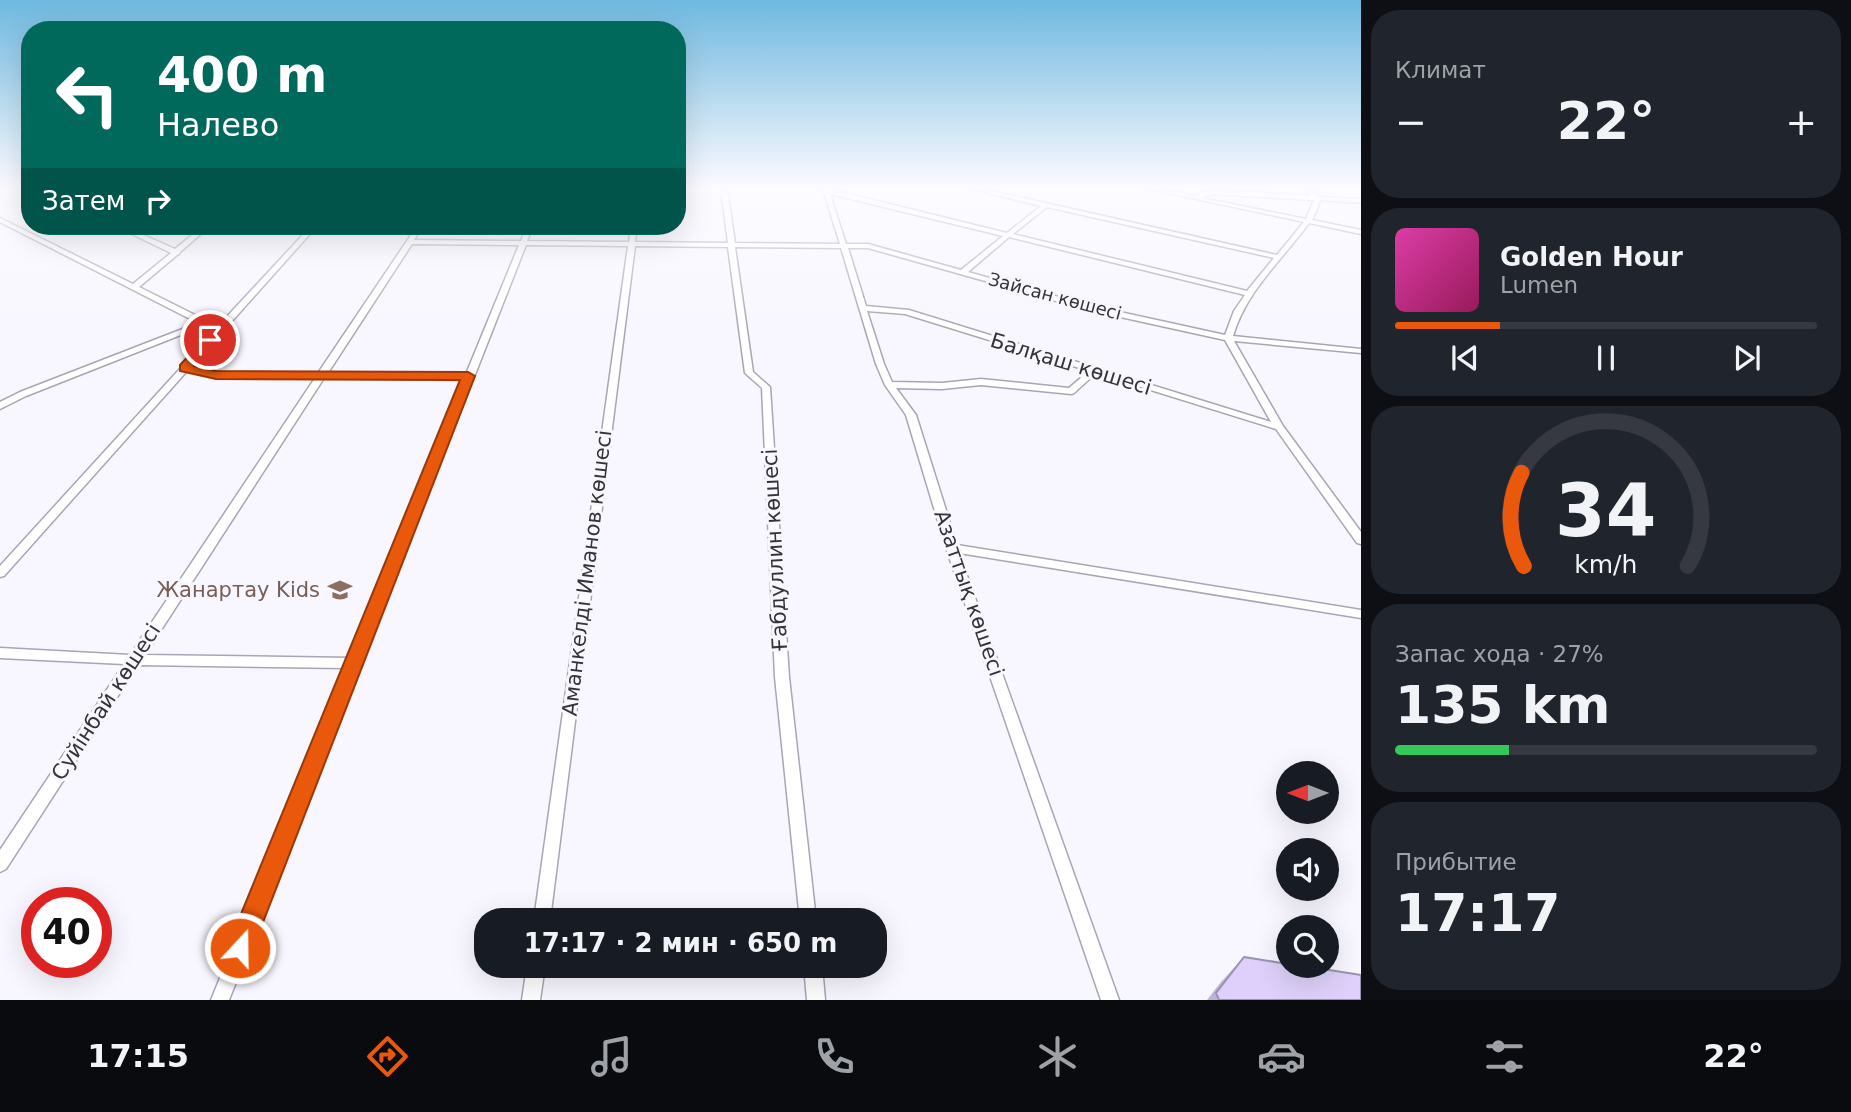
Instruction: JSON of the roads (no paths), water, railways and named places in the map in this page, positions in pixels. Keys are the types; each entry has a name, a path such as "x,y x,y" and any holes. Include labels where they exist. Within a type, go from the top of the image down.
{"street":[{"path":"31,236 205,323 223,326"},
{"path":"139,236 177,253"},
{"path":"134,287 196,236"},
{"path":"0,573 305,236"},
{"name":"Суйінбай көшесі","path":"0,864 414,236"},
{"path":"220,1000 526,236"},
{"name":"Аманкелді Иманов көшесі","path":"544,908 632,236"},
{"name":"Ғабдуллин көшесі","path":"732,236 749,373 766,387 782,677 807,908"},
{"name":"Азаттық көшесі","path":"841,236 880,364 889,385 911,415 952,548 1110,1000"},
{"path":"964,271 1007,236"},
{"path":"1011,236 1250,294"},
{"path":"1183,236 1279,257"},
{"path":"1296,236 1236,314 1228,338 1279,427 1361,540"},
{"name":"Зайсан көшесі","path":"410,242 877,247 1087,307 1228,338 1361,351"},
{"name":"Балқаш көшесі","path":"863,308 906,312 1093,372 1279,427"},
{"path":"1,406 23,394 205,323"},
{"path":"185,368 216,375 468,376"},
{"path":"889,385 942,386 981,382 1071,391 1093,372"},
{"path":"952,548 1361,614"},
{"path":"0,653 133,660 353,663"},
{"path":"531,1000 534,978"},
{"path":"814,978 817,1000"}],"place":[{"name":"Жанартау Kids","path":"340,590"}]}
